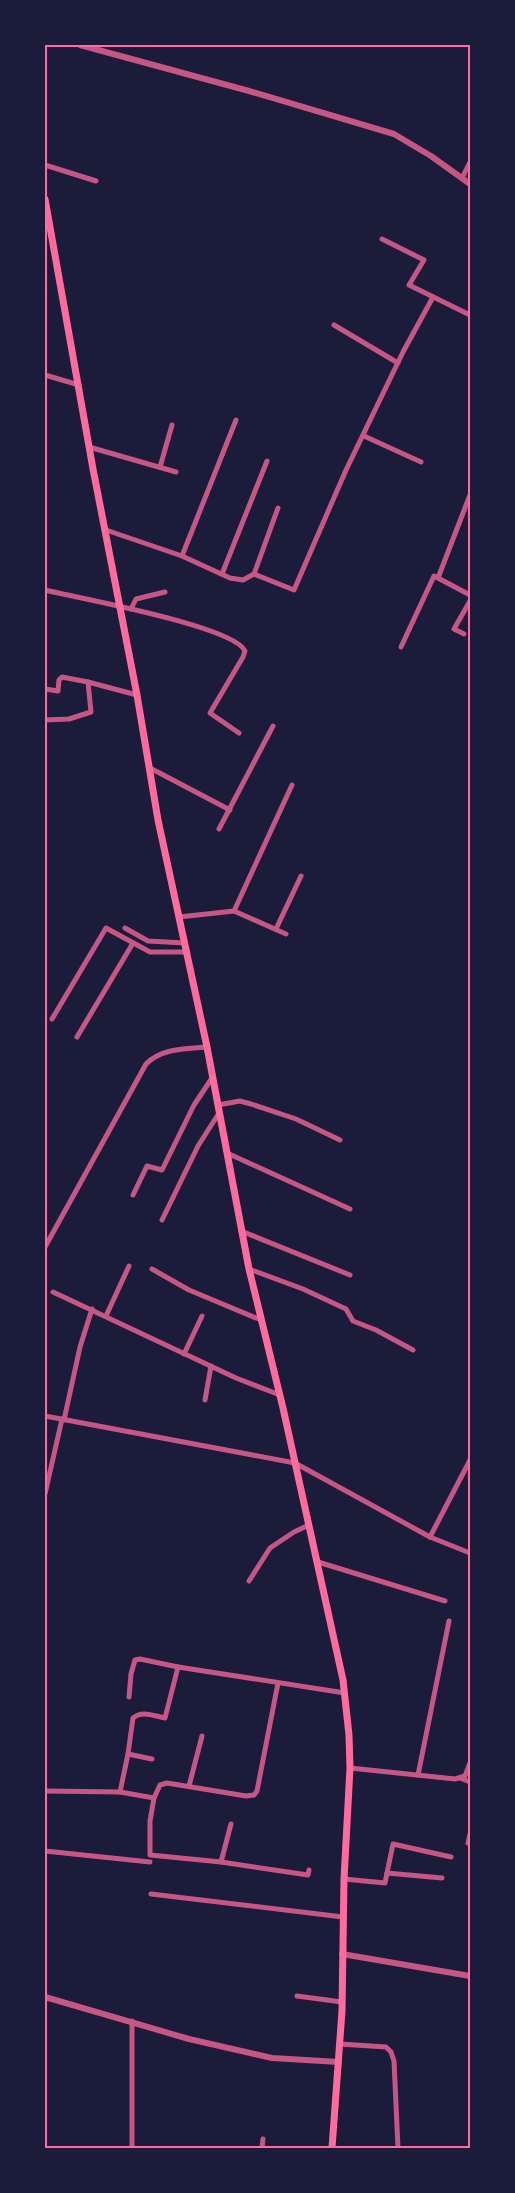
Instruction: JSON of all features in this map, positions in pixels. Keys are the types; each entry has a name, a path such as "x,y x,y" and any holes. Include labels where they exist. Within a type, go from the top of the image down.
{"main road":[{"path":"45,199 121,606 158,820 207,1047 249,1269 318,1562 345,1693 350,1768 344,1879 342,2002 332,2148"}],"street":[{"path":"80,45 394,134 432,156 470,184"},
{"path":"462,178 470,162"},
{"path":"45,165 96,181"},
{"path":"382,239 424,260 409,285 470,315"},
{"path":"106,530 182,556 240,580 254,574 294,590 346,470 398,363 433,297"},
{"path":"334,324 398,363"},
{"path":"45,375 79,385"},
{"path":"182,556 236,420"},
{"path":"160,467 172,426"},
{"path":"364,436 421,462"},
{"path":"90,447 176,472"},
{"path":"222,574 267,462"},
{"path":"438,578 470,495"},
{"path":"254,574 278,508"},
{"path":"401,647 434,576 470,595"},
{"path":"45,590 121,606 218,633 242,646 245,651 243,657 210,713 239,733"},
{"path":"131,609 136,599 165,592"},
{"path":"464,634 454,629 470,602"},
{"path":"45,688 58,691 59,680 62,677 137,694"},
{"path":"45,720 69,719 91,712 88,682"},
{"path":"219,829 273,726"},
{"path":"150,768 230,810"},
{"path":"234,911 292,785"},
{"path":"276,928 301,876"},
{"path":"179,917 234,911 286,934"},
{"path":"52,1019 106,928 150,952 186,952"},
{"path":"125,928 148,941 185,943"},
{"path":"77,1037 133,943"},
{"path":"45,1247 146,1064 154,1056 162,1053 207,1047"},
{"path":"133,1195 148,1166 162,1170 194,1105 212,1078"},
{"path":"218,1105 240,1102 251,1104 296,1119 340,1140"},
{"path":"162,1220 198,1146 219,1113"},
{"path":"226,1153 350,1209"},
{"path":"241,1231 350,1275"},
{"path":"106,1316 130,1266"},
{"path":"152,1269 189,1290 261,1320"},
{"path":"249,1269 303,1289 346,1310 353,1321 376,1330 413,1350"},
{"path":"53,1292 210,1366 280,1395"},
{"path":"45,1494 80,1347 92,1309"},
{"path":"184,1354 202,1316"},
{"path":"205,1400 210,1366"},
{"path":"45,1416 295,1463 430,1537 470,1553"},
{"path":"430,1537 470,1460"},
{"path":"249,1581 270,1548 294,1532 309,1525"},
{"path":"318,1562 445,1601"},
{"path":"418,1775 449,1621"},
{"path":"129,1697 131,1674 135,1660 140,1659 178,1667 345,1693"},
{"path":"120,1792 133,1718 138,1714 145,1714 165,1718 178,1667"},
{"path":"278,1683 256,1793 246,1796 189,1786 162,1784 157,1788 154,1798 150,1822 150,1855 221,1862 308,1875 309,1870"},
{"path":"189,1786 202,1736"},
{"path":"128,1754 152,1759"},
{"path":"350,1768 455,1779 465,1776 470,1763"},
{"path":"459,1778 470,1782"},
{"path":"45,1791 120,1792 154,1798"},
{"path":"221,1862 231,1824"},
{"path":"468,1844 470,1834"},
{"path":"344,1879 385,1883 393,1844 451,1856"},
{"path":"45,1851 150,1862"},
{"path":"387,1874 442,1878"},
{"path":"151,1894 343,1917"},
{"path":"342,1954 470,1976"},
{"path":"45,1996 189,2039 272,2058 339,2062"},
{"path":"297,1996 342,2002"},
{"path":"132,2021 132,2148"},
{"path":"340,2044 385,2046 391,2052 394,2061 398,2148"},
{"path":"262,2148 263,2139"}]}
